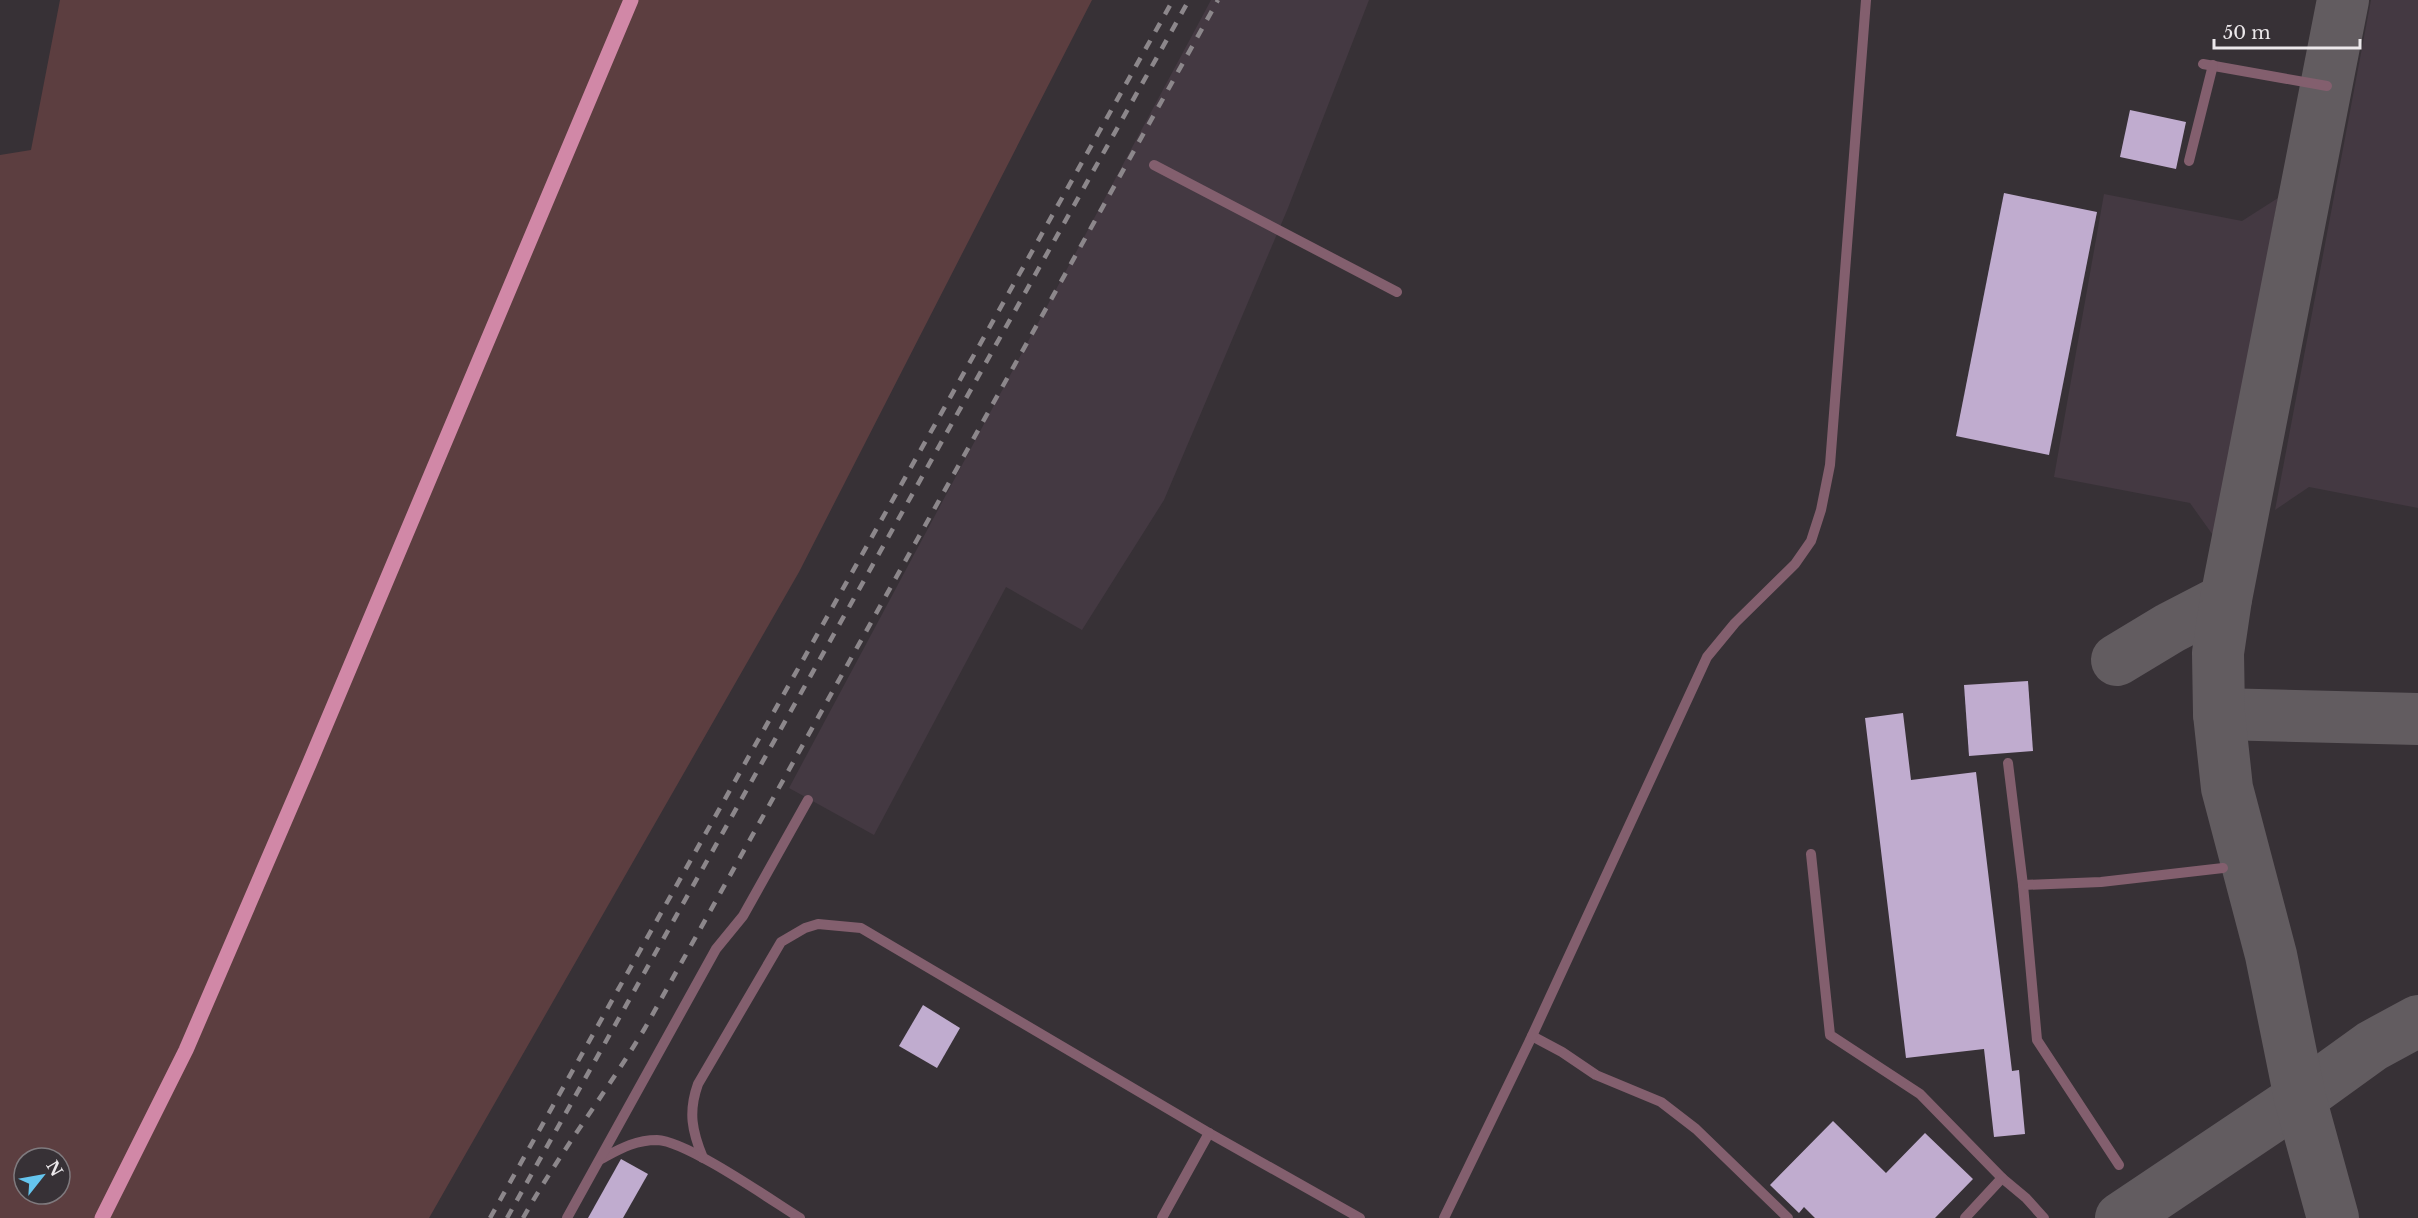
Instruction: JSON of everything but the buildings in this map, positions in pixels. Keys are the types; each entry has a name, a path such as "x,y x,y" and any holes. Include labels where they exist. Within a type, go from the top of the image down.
{"main road":[{"path":"102,1218 186,1050 631,0"}],"lane":[{"path":"1444,1218 1532,1036 1707,657 1735,623 1795,564 1810,541 1821,510 1830,465 1866,0"},
{"path":"2189,160 2208,65 2327,86"},
{"path":"1154,165 1396,292"},
{"path":"2008,763 2023,885 2037,1040 2119,1165"},
{"path":"567,1218 717,949 743,916 808,800"},
{"path":"1811,854 1830,1035 1920,1094 2044,1218"},
{"path":"2023,885 2101,882 2223,868"},
{"path":"703,1158 692,1128 692,1100 698,1084 781,942 818,924 849,925 861,928 1209,1133 1359,1218"},
{"path":"1532,1036 1562,1052 1596,1075 1661,1102 1696,1129 1788,1218"},
{"path":"1162,1218 1209,1133"},
{"path":"601,1159 630,1143 659,1140 703,1158 800,1218"},
{"path":"1965,1218 2002,1178"}],"shaded area":[{"path":"60,0 1092,0 799,572 429,1218 0,1218 0,155 31,150"},
{"path":"1211,0 1369,0 1288,208 1164,500 1082,630 1006,587 874,835 789,788"},
{"path":"2371,0 2418,0 2418,508 2309,487 2275,510"},
{"path":"2104,194 2242,221 2278,198 2215,538 2190,503 2054,477"}],"taxiway":[{"path":"2333,1218 2300,1098 2271,955 2227,788 2219,714 2218,653 2226,599 2343,0"},
{"path":"2117,660 2170,628 2226,599"},
{"path":"2219,714 2418,719"},
{"path":"2121,1218 2300,1098 2372,1046 2418,1021"}],"railway":[{"path":"490,1218 1173,0"},
{"path":"507,1218 1189,0"},
{"path":"523,1218 645,1028 1218,0"}]}
